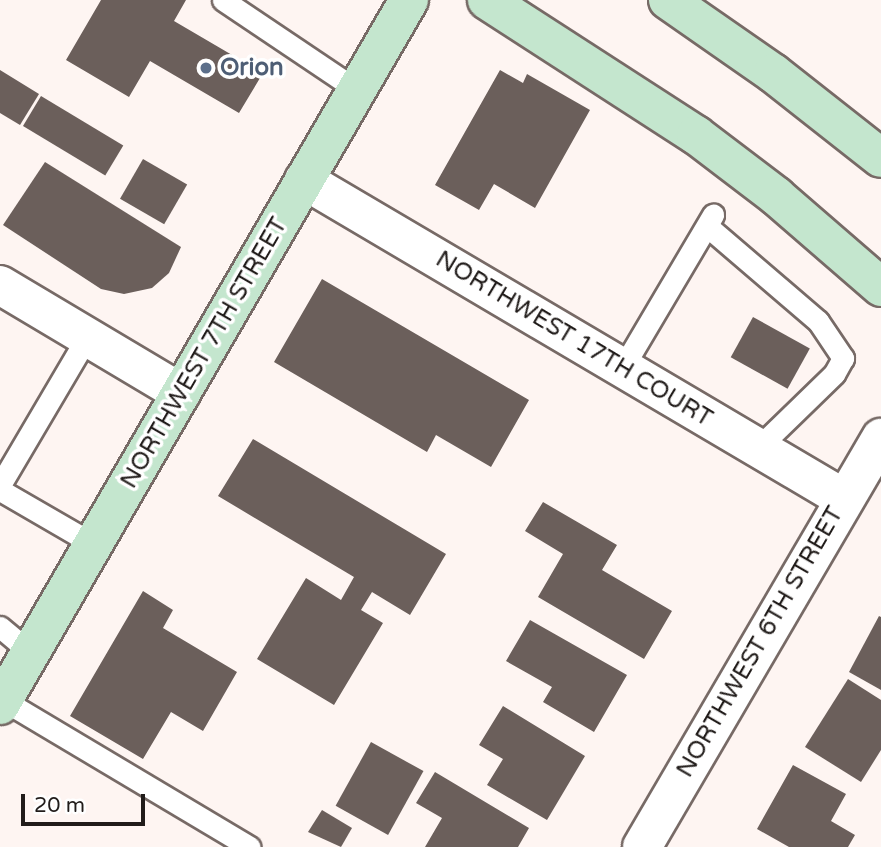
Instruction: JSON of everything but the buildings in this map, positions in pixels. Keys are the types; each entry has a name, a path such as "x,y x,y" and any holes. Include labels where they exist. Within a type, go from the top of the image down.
{"main road":[{"name":"NORTHWEST 7TH STREET","path":"2,702 409,0"},
{"path":"487,0 696,135 776,196 881,287"},
{"path":"668,0 773,73 881,158"}],"street":[{"name":"NORTHWEST 17TH COURT","path":"304,180 844,498"},
{"path":"0,285 86,339 181,393"},
{"name":"NORTHWEST 6TH STREET","path":"642,847 881,438"}],"lane":[{"path":"223,0 357,90"},
{"path":"623,367 710,220 818,321 835,340 843,358 834,374 758,447"},
{"path":"86,339 0,487 93,544"},
{"path":"0,627 31,653"},
{"path":"2,702 250,847"}],"place":[{"name":"Orion","path":"206,68"}]}
